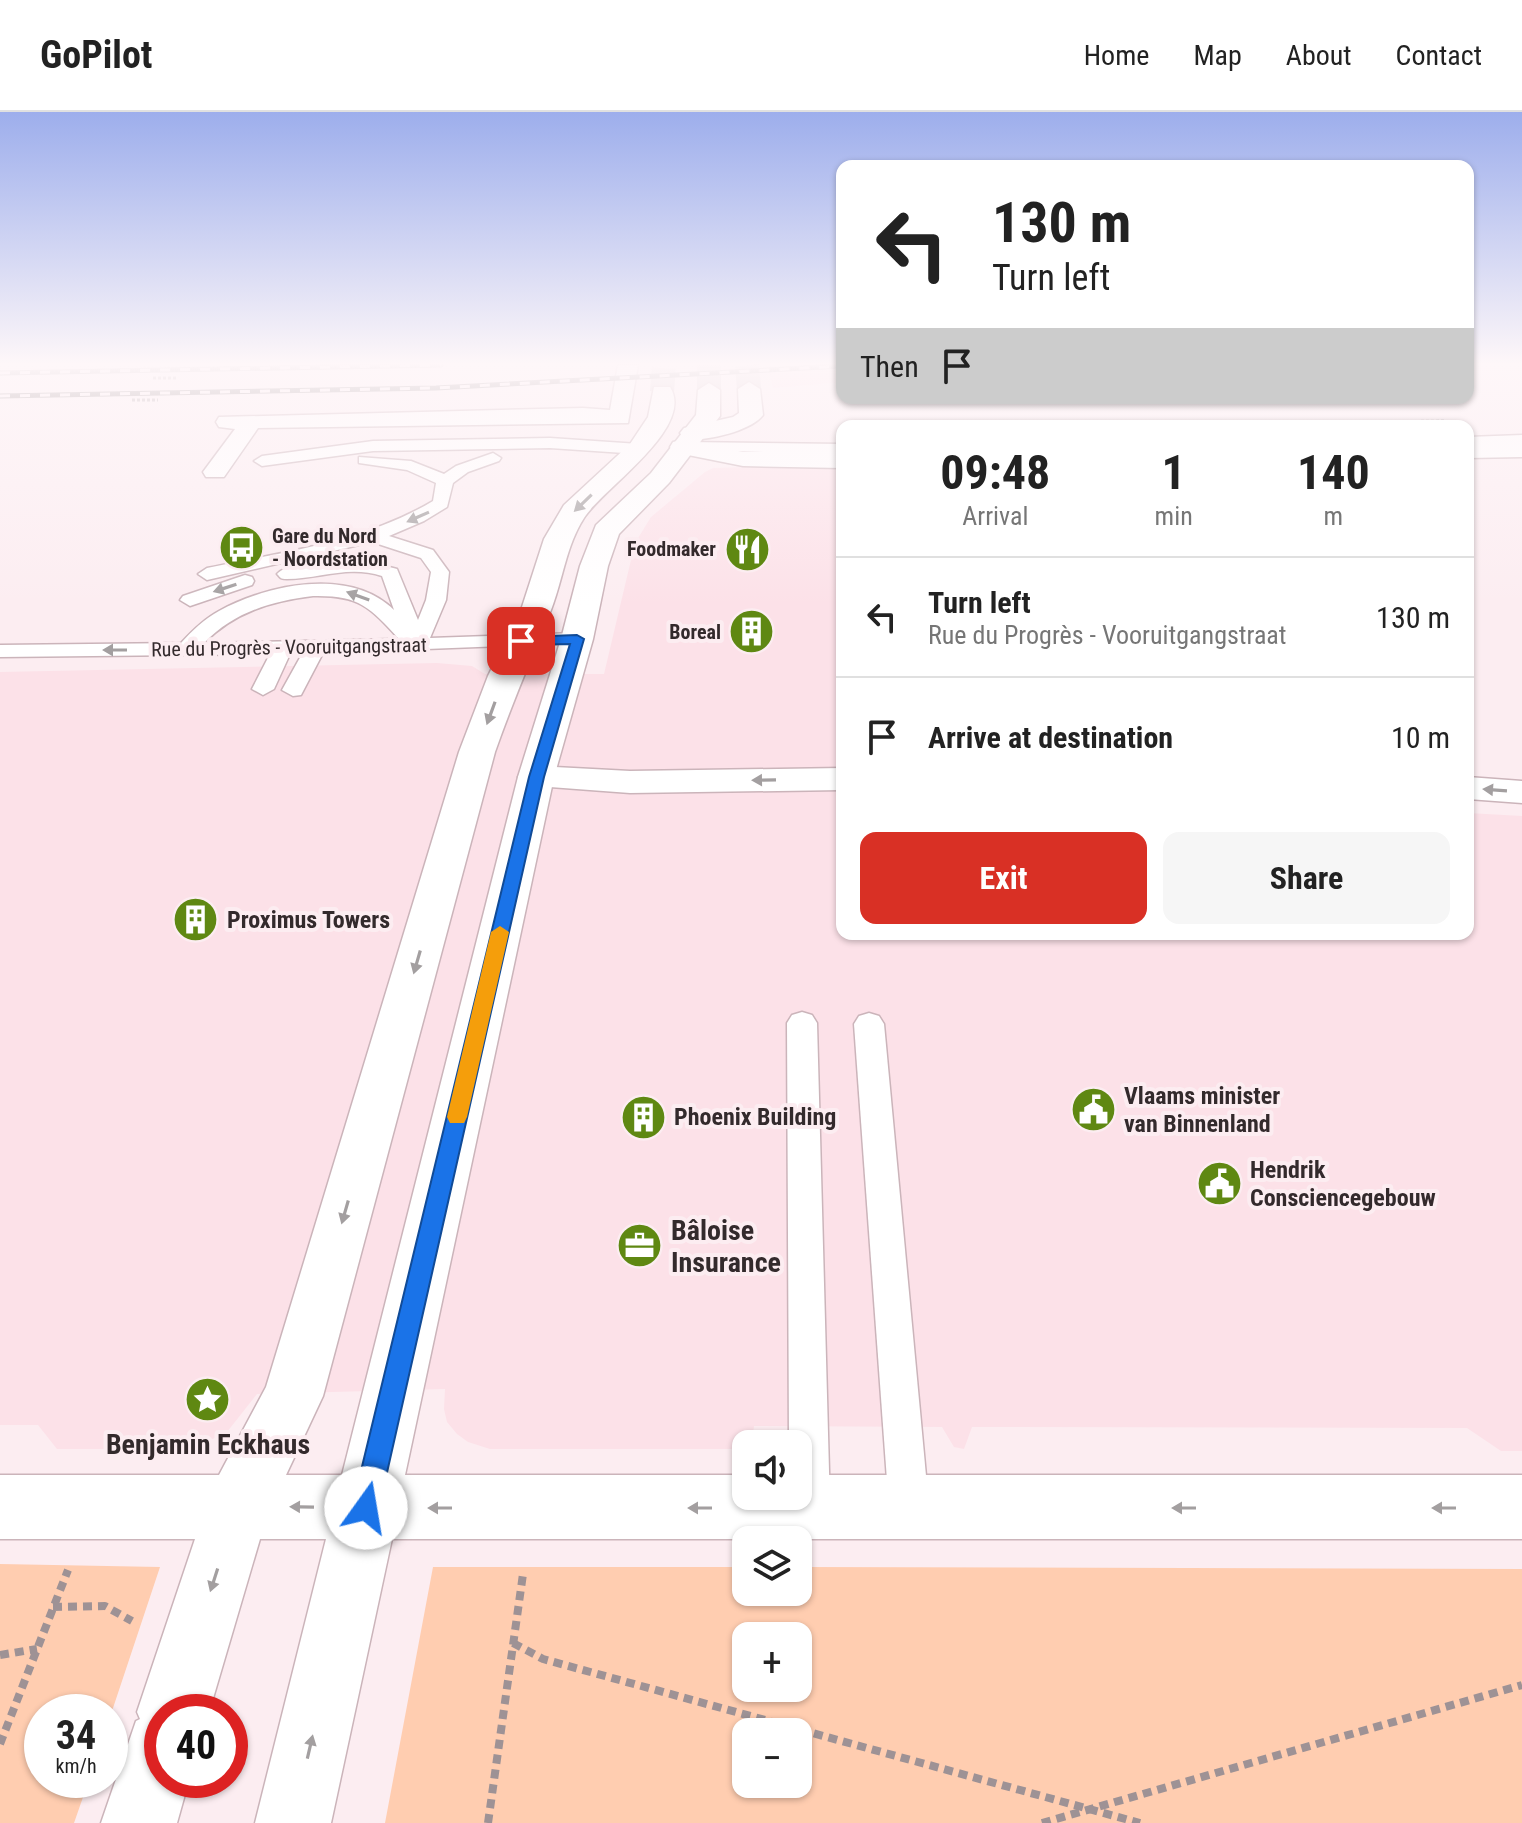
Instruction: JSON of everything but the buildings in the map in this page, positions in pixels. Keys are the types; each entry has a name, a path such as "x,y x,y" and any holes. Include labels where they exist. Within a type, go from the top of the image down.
{"street":[{"path":"215,472 235,445"},
{"path":"179,1694 238,1505 293,1396 477,752 537,607 558,539 574,511 642,445"},
{"path":"639,449 661,445"},
{"path":"293,1823 536,777 577,639 594,566 606,531 660,478 684,445"},
{"path":"701,445 743,459 836,460"},
{"path":"1474,451 1522,450"},
{"path":"536,777 630,782 836,779"},
{"path":"1474,788 1522,792"},
{"path":"0,1507 732,1508"},
{"path":"812,1508 1522,1507"},
{"path":"139,1823 147,1798"}],"lane":[{"path":"441,445 373,446 266,469 386,456 493,458 639,449"},
{"path":"577,445 639,449"},
{"path":"770,445 836,449"},
{"path":"207,574 372,536 426,514 441,503 445,481 462,469 493,458"},
{"path":"360,459 411,466 445,481"},
{"path":"372,536 427,554 440,572 436,600 417,645"},
{"path":"190,600 252,579 343,564 374,566 390,573 417,645"},
{"path":"185,650 213,623 247,604 328,590 347,591 371,600 417,645"},
{"name":"Rue du Progrès - Vooruitgangstraat","path":"0,651 283,648 577,639"},
{"path":"293,690 316,647"},
{"path":"263,689 283,648"},
{"path":"802,1023 809,1430"},
{"path":"869,1024 909,1508"}],"path":[{"path":"0,1744 70,1565"},
{"path":"488,1823 523,1574"},
{"path":"53,1607 105,1606 132,1621"},
{"path":"513,1643 543,1659 1140,1823"},
{"path":"0,1655 38,1649"},
{"path":"1042,1823 1522,1685"}],"shaded area":[{"path":"836,464 836,940 1474,940 1474,813 1522,816 1522,1451 1501,1451 1467,1428 972,1427 964,1449 954,1447 942,1427 754,1426 753,1430 732,1430 732,1449 490,1449 468,1442 447,1422 445,1389 257,1394 227,1432 204,1443 175,1449 57,1449 38,1425 0,1425 0,672 437,663 472,666 485,674 604,674 635,543 651,517 713,468"},
{"path":"0,1564 160,1567 118,1694 24,1694 24,1798 83,1798 74,1823 0,1823"},
{"path":"433,1567 732,1567 732,1606 812,1606 812,1567 1522,1569 1522,1823 385,1823"}],"slow traffic":[{"path":"457,1117 500,932"}],"place":[{"name":"Gare du Nord - Noordstation","path":"241,548"},
{"name":"Foodmaker","path":"747,549"},
{"name":"Boreal","path":"752,632"},
{"name":"Proximus Towers","path":"196,920"},
{"name":"Vlaams minister van Binnenland","path":"1093,1110"},
{"name":"Phoenix Building","path":"643,1117"},
{"name":"Hendrik Consciencegebouw","path":"1219,1184"},
{"name":"Bâloise Insurance","path":"640,1246"},
{"name":"Benjamin Eckhaus","path":"208,1399"}],"route":[{"path":"366,1508 536,777 577,639 521,641"}]}
